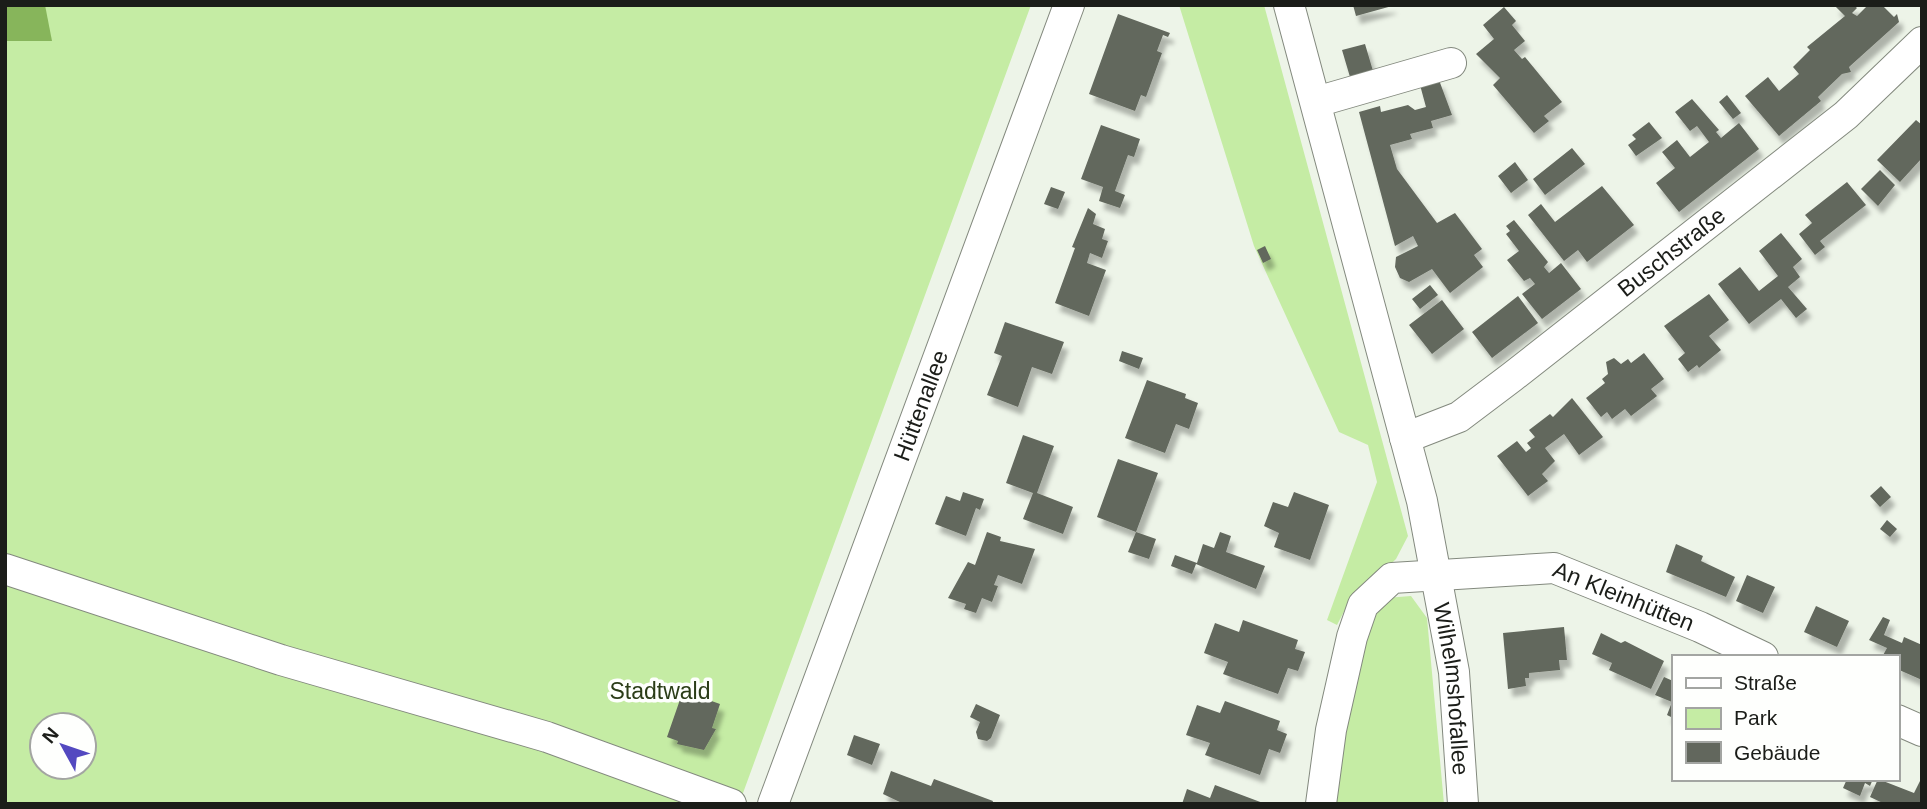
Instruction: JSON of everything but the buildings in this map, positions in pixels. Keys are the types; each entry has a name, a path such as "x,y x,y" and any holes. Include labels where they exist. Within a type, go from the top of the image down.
{"street":[{"name":"Hüttenallee","path":"773,804 1069,5"},
{"path":"1289,5 1405,438"},
{"name":"Buschstraße","path":"1405,438 1459,417 1512,377 1846,115 1922,42"},
{"path":"1316,102 1451,63"},
{"name":"Wilhelmshofallee","path":"1405,438 1438,574 1454,672 1464,804"},
{"name":"An Kleinhütten","path":"1438,574 1554,568 1700,627 1759,655"},
{"path":"5,569 281,660 547,737 731,804"},
{"name":"Wilhelmshofallee","path":"1321,804 1331,730 1352,637 1363,606 1391,578 1438,574"},
{"path":"1899,721 1922,731"}],"green space":[{"name":"Stadtwald","path":"5,5 1031,5 739,804 5,804"},
{"path":"1179,5 1264,5 1408,536 1396,559 1371,583 1353,594 1337,625 1327,620 1377,482 1368,445 1339,432 1254,246"},
{"path":"1411,596 1427,618 1444,804 1334,804 1338,762 1372,615 1386,598"}],"shaded area":[{"path":"5,5 45,5 52,41 5,41"}]}
